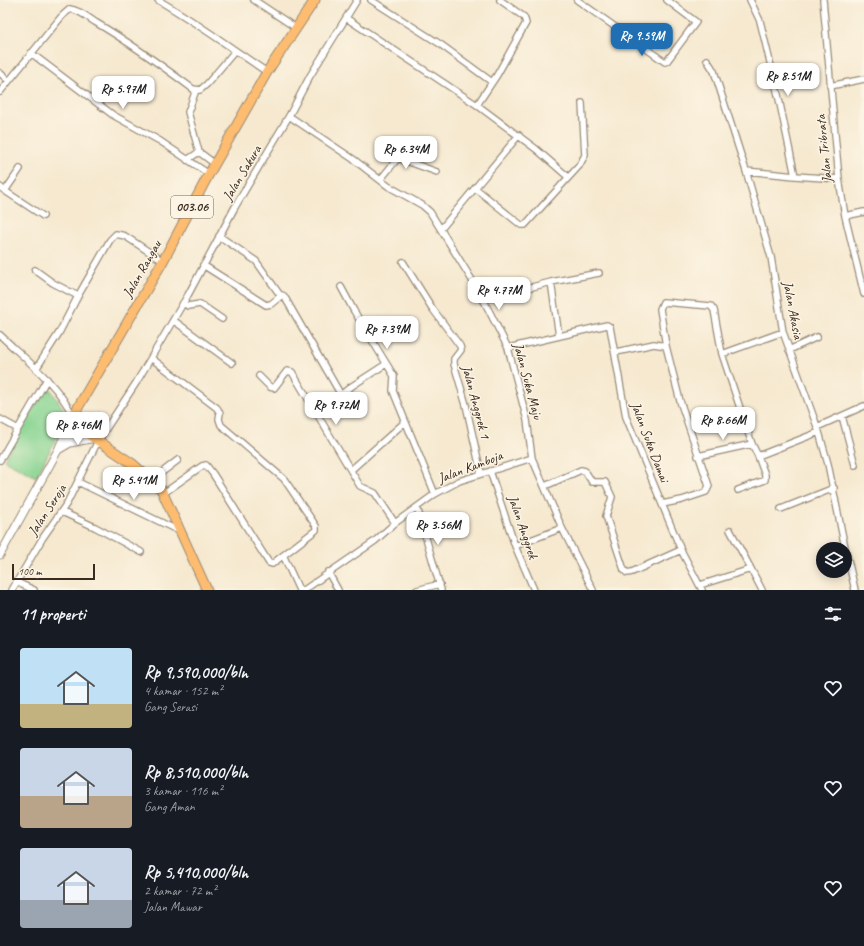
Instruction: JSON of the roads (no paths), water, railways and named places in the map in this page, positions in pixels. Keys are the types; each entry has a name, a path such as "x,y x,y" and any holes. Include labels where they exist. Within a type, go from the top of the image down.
{"main road":[{"name":"Jalan Rangau","path":"77,408 163,261 209,174 267,72 315,0"},
{"path":"77,408 85,432 133,464 152,480 164,493 207,590"}],"street":[{"path":"158,0 211,32 235,51 267,72"},
{"path":"254,0 296,28"},
{"name":"Jalan Sakura","path":"94,438 151,358 219,236 289,116 310,76 357,0"},
{"path":"371,0 440,44 492,82"},
{"path":"477,105 526,23 524,17 500,0"},
{"path":"577,0 665,62 696,22 667,0"},
{"path":"750,0 760,21 779,99 795,176"},
{"name":"Jalan Tribrata","path":"823,0 839,178 845,216 864,294"},
{"path":"0,92 66,11 74,9 110,30 196,90 200,90 207,84 235,51"},
{"path":"346,18 477,105 519,135 567,176"},
{"path":"31,53 113,115 160,142 209,174"},
{"name":"Jalan Akasia","path":"707,60 714,71 746,171 771,257 783,332 818,430 834,488 842,538 855,590"},
{"path":"0,73 9,81"},
{"path":"830,86 864,78"},
{"path":"196,90 188,112 199,152 215,164"},
{"path":"474,188 524,226 567,176 578,166 586,155 582,103"},
{"name":"Jalan Suka Maju","path":"289,116 353,159 380,180 427,208 441,229 483,300 508,348 527,420 532,458 562,528 593,590"},
{"path":"441,229 519,135"},
{"path":"187,160 199,152"},
{"path":"380,180 398,158 437,172"},
{"path":"5,191 20,169"},
{"path":"746,171 795,176 839,178"},
{"path":"0,187 43,216"},
{"path":"845,216 864,212"},
{"path":"36,369 59,333 110,240 116,234 125,236 163,261"},
{"path":"219,236 256,261 280,295 284,296 288,301 341,395"},
{"name":"Jalan Anggrek 1","path":"403,262 432,308 460,346 461,350 454,359 454,364 466,405 481,473"},
{"path":"203,265 264,304 270,305 280,295"},
{"path":"35,270 53,284 78,296"},
{"path":"483,300 551,282 599,273"},
{"path":"551,282 559,336"},
{"path":"341,287 394,376 392,389 435,494"},
{"path":"662,504 682,500 707,490 709,486 680,401 666,346 660,309 662,302 706,304 714,310 722,354 752,444 766,475 765,480 738,490"},
{"path":"183,303 188,306 200,304 222,319"},
{"path":"173,320 232,363"},
{"name":"Jalan Suka Damai","path":"508,348 608,325 612,331 622,405 626,417 681,550 701,587"},
{"path":"722,354 783,332"},
{"path":"0,335 46,379 65,400 77,408"},
{"path":"789,350 817,337"},
{"path":"616,352 654,344 666,346"},
{"path":"151,358 217,408 220,413 219,419 221,425 284,478 316,526 313,533 284,557 274,564 270,564 206,465 202,466 164,493"},
{"path":"318,414 341,395 386,364"},
{"path":"259,376 270,387 274,388 287,371 290,370 318,414 360,486 375,493 395,523"},
{"path":"0,460 46,379"},
{"path":"65,400 77,408"},
{"path":"758,456 818,430 842,416 864,406"},
{"name":"Jalan Rangau","path":"0,555 58,450 77,408"},
{"path":"842,416 855,465"},
{"path":"0,419 18,429"},
{"path":"351,470 405,422"},
{"path":"64,438 94,438"},
{"path":"58,450 70,443 94,438"},
{"name":"Jalan Seroja","path":"12,590 42,539 62,512 78,482 94,438"},
{"path":"698,456 752,444"},
{"name":"Jalan Kamboja","path":"304,590 375,541 395,523 435,494 459,481 532,458"},
{"path":"152,480 178,460"},
{"path":"545,486 581,470 585,471 592,482 605,482 612,497 606,516 624,570 627,572 632,572 681,550"},
{"name":"Jalan Anggrek","path":"490,471 515,546 534,590"},
{"path":"78,482 183,534"},
{"path":"781,509 834,488"},
{"path":"417,590 441,587 418,506"},
{"path":"62,512 95,527 141,552"},
{"path":"515,546 562,528"},
{"path":"730,530 762,590"},
{"path":"284,557 299,590"},
{"path":"701,587 751,570"},
{"path":"328,572 338,590"},
{"path":"16,582 34,590"}]}
